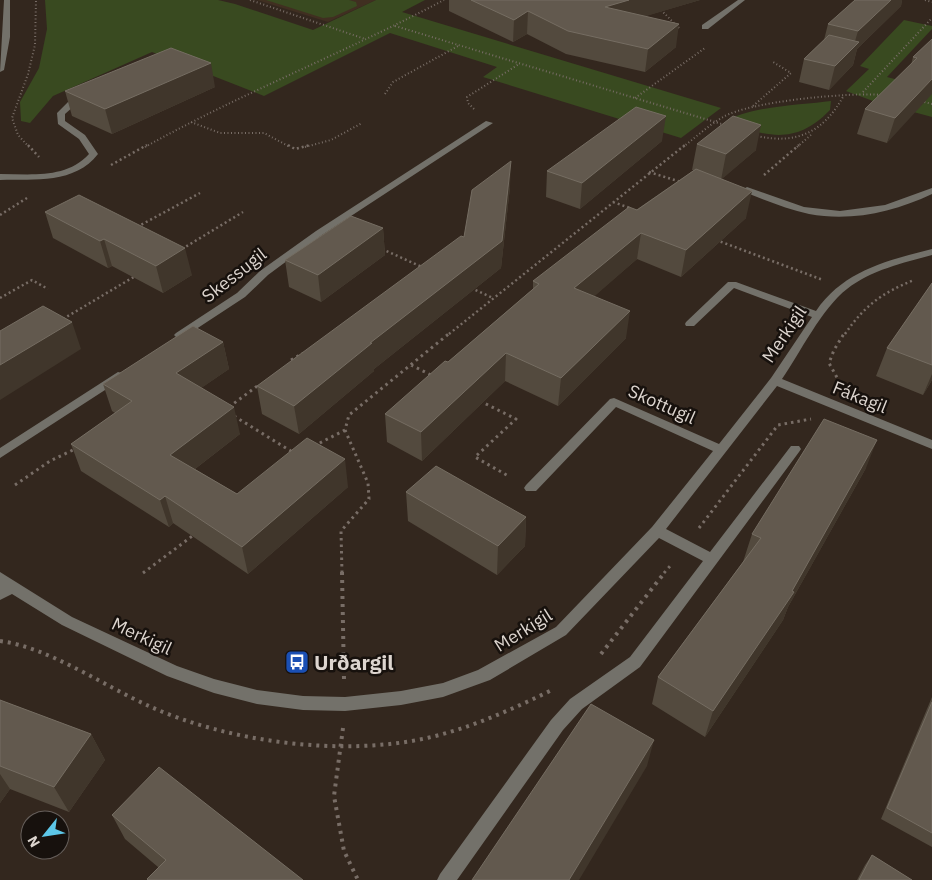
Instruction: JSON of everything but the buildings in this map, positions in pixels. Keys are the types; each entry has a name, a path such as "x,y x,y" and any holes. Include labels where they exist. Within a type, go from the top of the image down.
{"street":[{"path":"0,70 6,37 6,0"},
{"path":"705,27 742,0"},
{"path":"0,177 66,174 86,165 94,154 82,137 61,122 61,113 71,104 89,97"},
{"name":"Skessugil","path":"173,340 241,294 264,273 319,233 489,123"},
{"path":"747,190 810,211 835,214 866,212 892,206 932,191"},
{"name":"Merkigil","path":"4,586 67,621 172,671 214,686 257,697 303,703 345,704 401,698 442,690 484,675 561,631 657,531 775,381 818,315 843,287 885,265 932,252"},
{"path":"690,324 732,284 818,315"},
{"path":"0,454 125,372"},
{"name":"Fákagil","path":"775,381 932,445"},
{"name":"Skottugil","path":"531,488 614,402 722,450"},
{"path":"446,880 557,725 576,704 635,662 795,449"},
{"path":"657,531 685,547 712,559"}],"path":[{"path":"25,200 41,176 45,161 32,152 18,135 12,118 28,74 35,45 36,0"},
{"path":"250,0 365,39"},
{"path":"110,166 190,122 395,26 444,0"},
{"path":"925,0 932,2"},
{"path":"654,7 667,14 680,29"},
{"path":"862,93 932,18"},
{"path":"395,26 734,128"},
{"path":"634,98 712,43"},
{"path":"385,94 393,82 459,45"},
{"path":"753,106 791,73 774,62"},
{"path":"489,123 468,103 467,97 520,64"},
{"path":"358,880 344,851 334,796 345,704 342,531 369,499 368,483 345,430 349,415 612,202 716,122 734,111 753,106 862,93 892,96"},
{"path":"751,134 768,140 797,137 815,132 838,110 844,95"},
{"path":"916,100 932,104"},
{"path":"190,122 220,133 264,133 296,149 331,140 362,123"},
{"path":"132,230 200,193"},
{"path":"0,215 25,200 34,197"},
{"path":"612,202 631,208"},
{"path":"176,252 243,212"},
{"path":"714,239 843,287"},
{"path":"373,246 426,268 418,274"},
{"path":"56,323 142,272"},
{"path":"600,655 778,425 818,417 845,390 829,364 829,357 838,343 872,302 887,292 918,278"},
{"path":"0,298 32,280 48,289"},
{"path":"468,287 494,298"},
{"path":"284,366 299,354 306,352"},
{"path":"411,365 437,378"},
{"path":"225,410 262,382"},
{"path":"472,397 516,419 475,457 531,488"},
{"path":"233,415 297,454 290,460"},
{"path":"305,450 345,430"},
{"path":"15,485 50,461 81,446"},
{"path":"143,573 202,528"},
{"path":"0,641 30,646 150,707 220,730 274,743 371,746 412,740 459,730 509,711 559,686"}],"shaded area":[{"path":"257,0 376,0 328,22"}],"green space":[{"path":"45,0 218,0 313,30 376,0 425,0 402,12 721,108 681,138 483,77 497,67 390,33 264,96 152,52 53,96 30,123 21,121 20,102 39,68 47,29"},
{"path":"266,0 349,0 356,2 357,6 333,17 323,18"},
{"path":"904,20 932,26 932,29 887,77 932,89 932,117 873,101 846,91 869,69 860,66"},
{"path":"831,101 830,110 817,121 805,129 793,133 768,134 725,123 734,117 760,110"}],"place":[{"name":"Urðargil","path":"297,662"}]}
